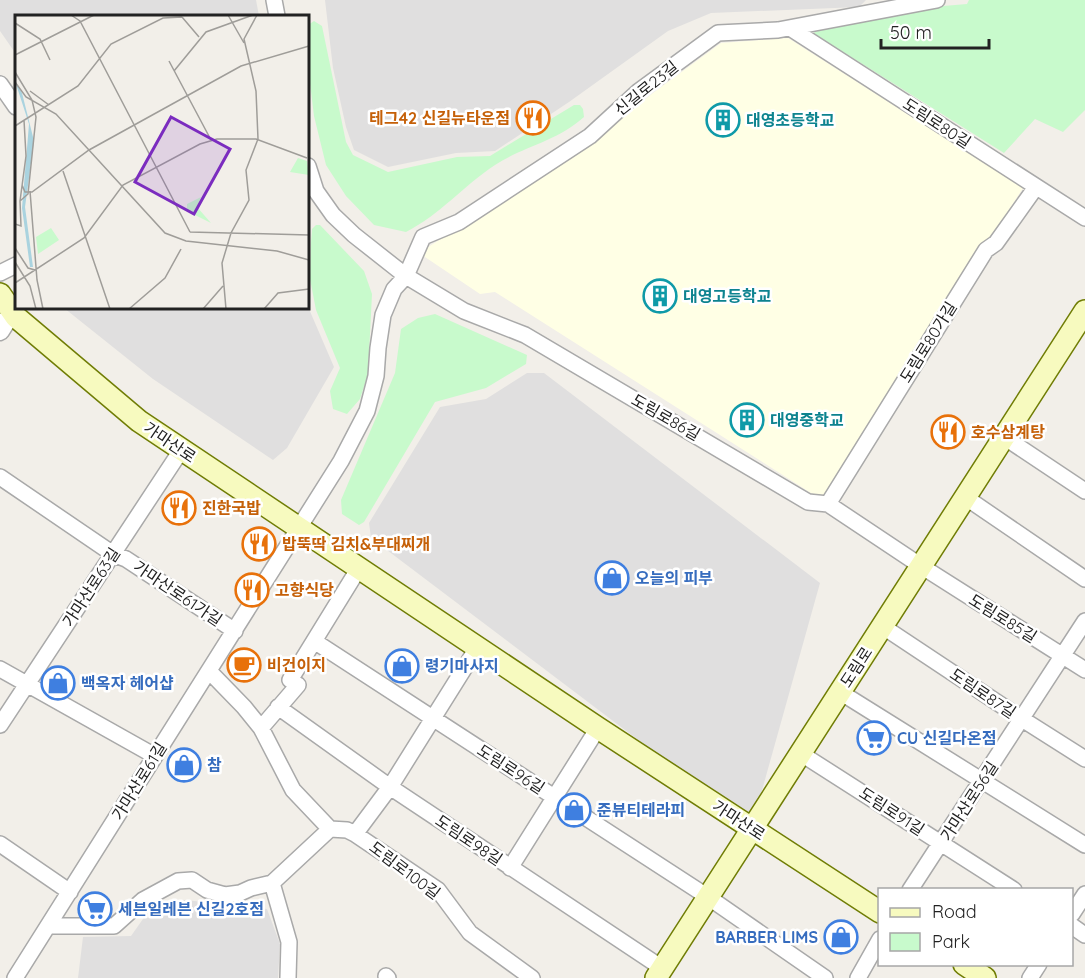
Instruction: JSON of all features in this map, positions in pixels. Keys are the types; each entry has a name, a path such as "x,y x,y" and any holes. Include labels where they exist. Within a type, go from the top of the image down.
{"main road":[{"name":"가마산로","path":"0,294 16,317 139,421 477,648 878,911"},
{"name":"도림로","path":"659,973 1085,311"},
{"path":"967,966 986,978"}],"street":[{"path":"274,0 277,15"},
{"name":"신길로23길","path":"299,528 341,461 367,411 376,376 383,315 394,289 406,276 423,237 459,222 590,136 639,91 718,33 790,28 870,6 937,0"},
{"name":"도림로80길","path":"790,28 1085,218"},
{"path":"0,84 15,105"},
{"name":"도림로86길","path":"309,169 316,191 333,215 354,235 406,276 464,311 525,334 808,502 828,504 921,566"},
{"name":"도림로80가길","path":"828,504 986,250 996,243 1036,187"},
{"path":"0,273 15,266"},
{"path":"0,331 12,312"},
{"path":"1004,437 1085,490"},
{"name":"가마산로63길","path":"0,725 182,449"},
{"name":"가마산로61가길","path":"0,477 113,554 126,559 234,631"},
{"path":"965,497 1085,579"},
{"name":"가마산로61길","path":"15,978 299,528"},
{"name":"도림로85길","path":"921,566 1085,670"},
{"path":"261,728 298,685 290,680 359,568"},
{"name":"가마산로56길","path":"911,888 1085,621"},
{"name":"도림로87길","path":"882,626 1085,759"},
{"name":"도림로96길","path":"314,641 708,897"},
{"path":"356,834 390,787 477,648"},
{"path":"0,669 155,756"},
{"path":"48,926 114,926 143,900 178,881 192,880 207,890 225,896 272,883 330,829 293,790 261,728 209,671"},
{"path":"840,692 1085,845"},
{"name":"도림로98길","path":"278,707 659,973"},
{"path":"510,868 598,728"},
{"name":"도림로91길","path":"800,753 1011,888"},
{"name":"도림로100길","path":"330,829 347,830 356,834 438,891 470,933 532,978"},
{"path":"0,844 70,892"},
{"path":"272,883 289,942 288,978"},
{"path":"1073,912 1085,894"},
{"path":"708,897 825,978"},
{"path":"858,978 878,941"}],"shaded area":[{"path":"0,0 256,0 259,15 15,15 15,53 0,31"},
{"path":"325,0 866,0 859,7 711,13 668,31 569,102 495,151 456,153 388,167 354,150 346,127 333,68"},
{"path":"788,38 1023,188 823,497 811,493 495,292 480,294 419,253 597,138 721,43"},
{"path":"65,309 309,309 334,367 287,448 273,460 153,379"},
{"path":"527,373 544,373 820,583 752,826 371,538 369,523 440,407 486,399"},
{"path":"185,900 267,909 280,944 278,978 78,978 83,937 131,936 150,909"}],"green space":[{"path":"969,0 1085,0 1085,110 1063,132 1035,119 1004,153 813,33 872,12 967,4"},
{"path":"314,21 322,26 346,142 353,155 388,172 457,157 490,156 574,105 580,105 584,117 551,138 495,165 430,217 406,232 374,225 346,196 326,165 314,116 309,75 309,24"},
{"path":"320,225 364,271 372,294 368,374 360,399 347,414 333,409 330,391 340,368 316,310 310,279 312,229"},
{"path":"435,314 527,355 526,364 486,388 435,402 364,522 359,525 342,514 341,500 395,373 401,329 418,318"}],"place":[{"name":"테그42 신길뉴타운점","path":"533,118"},
{"name":"대영초등학교","path":"723,120"},
{"name":"대영고등학교","path":"660,296"},
{"name":"대영중학교","path":"747,420"},
{"name":"호수삼계탕","path":"948,432"},
{"name":"진한국밥","path":"179,508"},
{"name":"밥뚝딱 김치&부대찌개","path":"259,544"},
{"name":"오늘의 피부","path":"612,578"},
{"name":"고향식당","path":"252,590"},
{"name":"비건이지","path":"244,665"},
{"name":"령기마사지","path":"402,666"},
{"name":"백옥자 헤어샵","path":"58,683"},
{"name":"CU 신길다온점","path":"874,738"},
{"name":"참","path":"184,765"},
{"name":"준뷰티테라피","path":"574,810"},
{"name":"세븐일레븐 신길2호점","path":"95,909"},
{"name":"BARBER LIMS","path":"841,937"}]}
